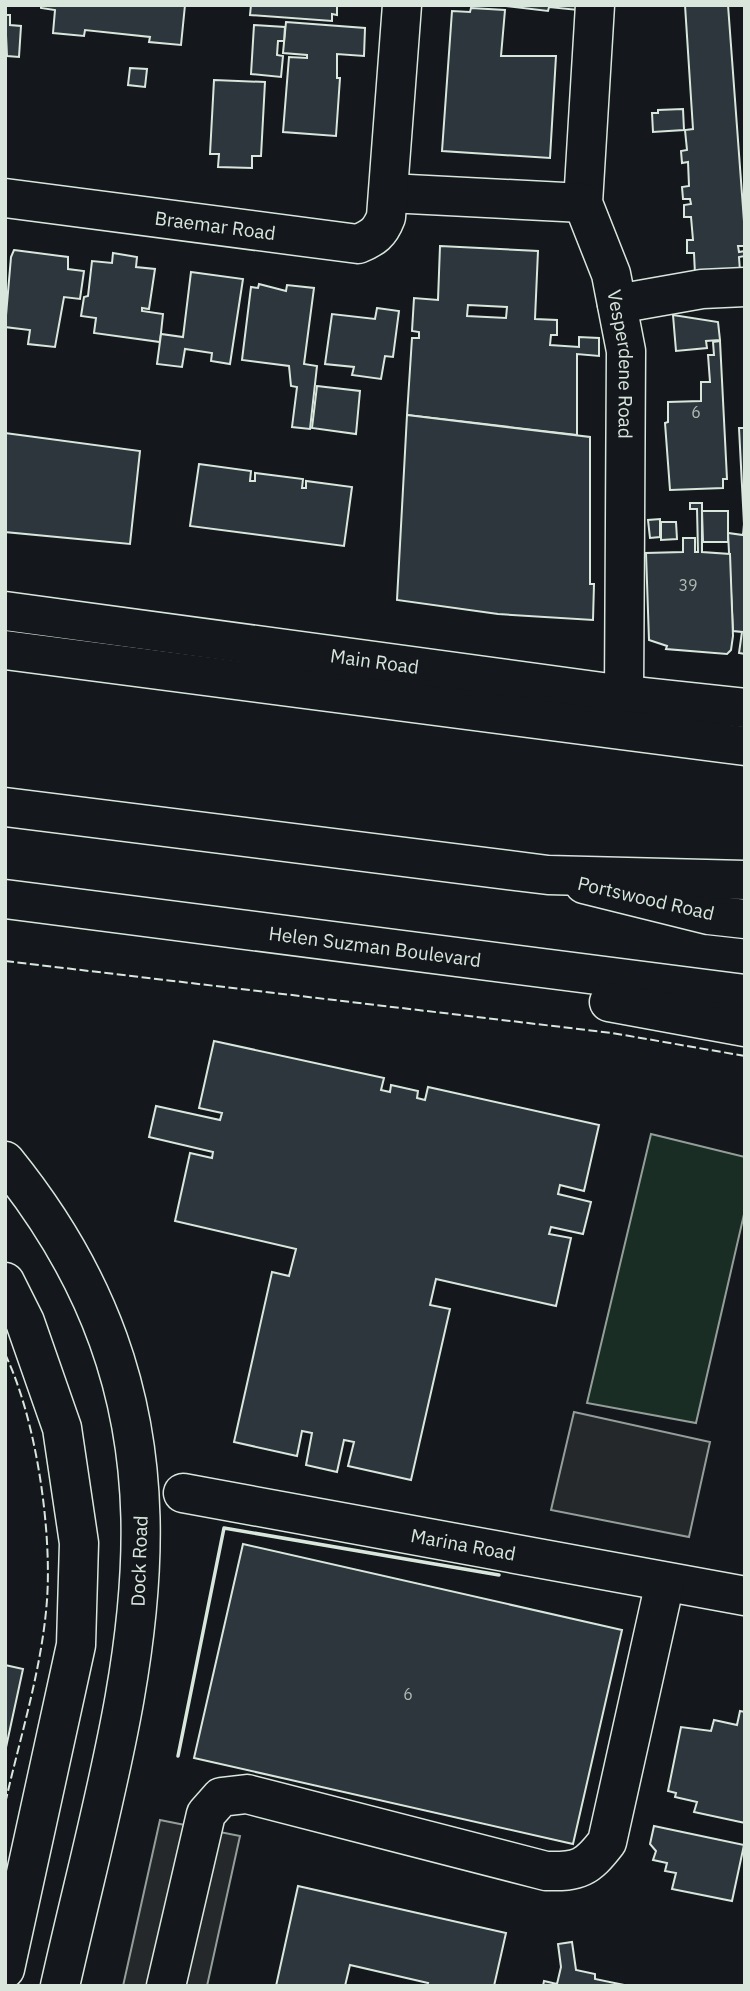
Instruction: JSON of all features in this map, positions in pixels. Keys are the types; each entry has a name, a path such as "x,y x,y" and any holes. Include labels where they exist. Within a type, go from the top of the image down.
{"street":[{"name":"Braemar Road","path":"5,198 358,244 372,239 381,230 386,217 402,5"},
{"name":"Vesperdene Road","path":"595,5 583,203 611,274 626,351 621,713"},
{"path":"389,192 583,203"},
{"path":"617,303 702,289 745,287"},
{"name":"Main Road","path":"5,611 621,713 745,746"},
{"name":"Main Road","path":"5,650 621,713 745,708"},
{"path":"5,807 548,875 745,880"},
{"name":"Portswood Road","path":"548,875 709,915 745,919"},
{"name":"Helen Suzman Boulevard","path":"5,899 745,994"},
{"path":"542,970 607,1002 745,1027"},
{"name":"Dock Road","path":"16,1175 48,1216 80,1270 106,1332 132,1419 142,1517 141,1582 127,1686 60,1986"},
{"path":"5,1282 25,1322 62,1428 74,1487 79,1543 76,1645 5,1969"},
{"name":"Marina Road","path":"183,1493 745,1596"},
{"path":"166,1986 206,1814 221,1797 247,1794 546,1871 567,1871 590,1864 607,1842 665,1582"}],"green space":[{"path":"651,1134 745,1157 745,1210 696,1423 587,1403"}],"shaded area":[{"path":"574,1412 710,1442 689,1537 551,1510"},
{"path":"160,1820 240,1836 207,1986 123,1986"}],"building":[{"path":"41,5 185,5 181,45 149,42 150,37 85,30 84,36 53,33 55,10 41,8"},
{"path":"251,5 337,5 337,15 332,14 332,21 250,15"},
{"path":"497,5 579,5 578,10 549,7 548,11"},
{"path":"685,5 728,5 745,235 745,250 744,246 738,246 739,252 745,251 745,256 739,257 740,271 695,274 694,253 687,253 687,240 693,240 691,217 684,217 684,205 691,204 690,199 683,199 682,187 689,186 688,162 682,163 681,151 687,150 685,130 693,129"},
{"path":"471,8 505,10 501,56 556,56 550,158 442,151 452,11 470,12"},
{"path":"5,15 10,15 10,25 21,26 19,57 7,56"},
{"path":"286,22 365,28 364,56 337,54 337,78 340,78 336,136 283,132 289,57 307,58 307,55 283,53"},
{"path":"254,25 285,27 284,41 278,41 277,55 283,56 281,77 251,74"},
{"path":"130,68 147,69 145,87 128,85"},
{"path":"214,80 265,82 261,156 252,156 252,168 218,167 219,154 210,154"},
{"path":"683,109 684,130 653,132 652,113 658,113 658,110"},
{"path":"440,246 538,251 535,319 557,320 557,335 551,335 550,345 579,347 579,337 599,338 599,356 577,354 577,435 407,415 412,338 419,338 419,332 412,331 414,298 438,300","holes":["468,305 507,307 506,318 467,316"]},
{"path":"14,250 68,257 68,269 84,271 80,299 64,297 55,347 28,344 30,330 5,327 11,257"},
{"path":"113,253 137,257 136,267 155,269 149,309 142,308 142,311 163,314 160,342 94,333 96,318 81,316 84,297 88,296 92,261 112,263"},
{"path":"191,272 243,279 230,364 211,361 212,353 185,349 182,367 157,364 161,334 183,337"},
{"path":"259,284 286,291 287,285 314,288 304,364 317,366 310,429 292,427 297,387 291,386 289,366 242,360 251,287 258,288"},
{"path":"377,308 399,311 393,357 385,356 381,379 352,375 354,367 325,364 332,314 375,319"},
{"path":"673,315 718,322 720,340 706,341 707,348 676,351"},
{"path":"720,341 727,479 723,479 723,488 670,490 665,423 668,422 668,402 701,401 701,382 710,382 708,355 714,355 713,342"},
{"path":"317,386 360,391 356,434 312,428"},
{"path":"407,415 590,437 590,584 594,584 593,620 498,614 397,600"},
{"path":"739,428 745,428 745,654 739,653 742,632 733,631 728,533 743,535"},
{"path":"5,433 140,451 130,544 5,532"},
{"path":"199,464 251,471 250,481 255,481 255,473 303,479 302,488 306,488 306,481 352,487 344,546 190,526"},
{"path":"690,503 702,503 702,552 730,554 733,636 731,650 727,654 666,649 667,646 649,640 646,553 683,552 683,538 695,538 695,552 698,552 697,509 690,509"},
{"path":"702,511 728,511 728,542 703,542"},
{"path":"660,519 660,537 650,538 648,520"},
{"path":"661,522 676,522 677,539 661,540"},
{"path":"214,1041 384,1078 381,1090 390,1092 391,1085 418,1091 417,1098 425,1100 428,1087 599,1125 584,1191 560,1185 558,1194 591,1202 583,1234 551,1227 549,1234 571,1238 556,1306 436,1279 430,1305 450,1309 411,1480 348,1466 354,1442 344,1440 337,1472 306,1465 312,1433 302,1431 297,1456 234,1442 272,1272 289,1276 296,1249 175,1221 190,1153 212,1158 213,1152 149,1137 156,1106 220,1120 222,1113 199,1108"},
{"path":"243,1544 622,1630 573,1844 194,1758"},
{"path":"5,1665 23,1669 5,1752"},
{"path":"740,1711 745,1712 745,1823 694,1812 697,1802 675,1797 676,1793 668,1791 681,1727 711,1731 714,1720 737,1725"},
{"path":"654,1826 744,1845 732,1901 672,1889 676,1873 665,1871 667,1863 653,1860 656,1851 650,1844"},
{"path":"298,1886 506,1933 494,1986 427,1986 428,1983 350,1965 345,1986 276,1986"},
{"path":"572,1942 576,1970 595,1974 595,1979 629,1986 543,1986 544,1981 557,1984 561,1967 558,1944"}],"fence":[{"path":"5,961 612,1033 745,1056"},
{"path":"5,1354 25,1409 40,1474 48,1572 40,1652 5,1804"}],"wall":[{"path":"178,1756 224,1528 499,1575"}]}
